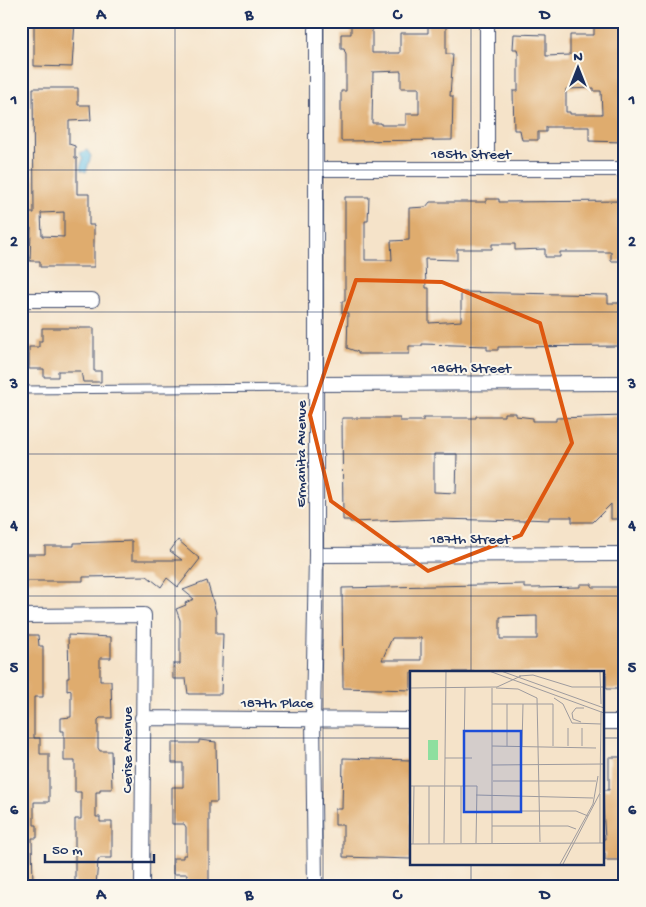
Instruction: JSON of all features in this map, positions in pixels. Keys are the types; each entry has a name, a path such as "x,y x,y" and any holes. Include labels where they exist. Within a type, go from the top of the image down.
{"street":[{"name":"Ermanita Avenue","path":"315,886 313,719 316,555 316,21"},
{"path":"487,21 487,169"},
{"name":"185th Street","path":"317,169 625,169"},
{"path":"21,300 92,300"},
{"name":"186th Street","path":"316,386 625,383"},
{"name":"187th Street","path":"316,555 625,554"},
{"name":"Cerise Avenue","path":"21,616 144,615 142,886"},
{"name":"187th Place","path":"142,718 410,720"},
{"path":"604,722 625,722"}],"lane":[{"path":"21,390 316,386"}],"highlighted area":[{"path":"356,280 442,282 540,323 572,443 521,535 428,571 331,501 310,415"}],"water":[{"path":"87,150 91,156 86,172 80,169 83,159 80,153"}],"building":[{"path":"34,21 75,21 72,67 34,66"},
{"path":"351,21 372,21 372,53 400,53 400,33 428,33 428,21 446,21 446,54 453,54 450,96 453,96 452,140 341,141 341,91 346,91 346,55 344,49 341,49 341,34 351,34","holes":["401,71 401,88 419,88 419,114 406,114 406,125 372,123 373,72"]},
{"path":"594,21 625,21 625,125 622,125 622,142 589,141 589,127 546,127 546,132 538,132 538,140 522,140 520,130 514,130 513,91 518,91 518,54 517,49 513,49 514,34 546,35 546,56 570,55 570,35 594,35","holes":["594,88 594,91 601,91 602,114 570,114 570,112 566,112 566,89"]},
{"path":"33,88 78,88 78,105 90,105 91,120 69,121 69,144 75,146 75,158 77,158 77,194 89,194 89,225 94,225 94,267 40,267 40,261 30,261 31,228 28,228 28,213 34,213","holes":["64,212 64,237 42,236 41,213"]},
{"path":"345,197 369,197 368,221 365,221 365,260 392,260 391,241 409,240 409,208 426,207 430,202 486,202 486,199 499,199 499,202 625,201 625,261 611,261 611,252 560,252 560,257 545,257 545,249 515,250 515,244 492,244 492,249 457,249 457,260 425,259 426,288 429,288 429,323 461,321 461,292 608,295 608,303 623,303 625,344 620,344 620,346 498,347 498,350 487,350 487,346 422,344 422,346 409,346 409,354 358,354 358,352 347,348 348,313 342,313 342,301 345,301"},
{"path":"42,328 94,328 94,371 101,371 101,382 83,382 81,371 58,371 58,377 44,377 44,369 29,369 29,347 39,347 39,341 42,341"},
{"path":"504,413 516,413 516,416 533,418 533,421 556,421 556,418 625,416 625,519 611,519 611,504 593,522 572,522 572,517 549,517 549,520 525,519 525,521 438,519 350,522 350,520 343,520 342,418 400,418 400,421 423,421 423,418 504,416","holes":["434,454 457,454 456,493 434,492"]},
{"path":"178,540 200,559 178,587 167,578 161,587 147,576 83,577 83,581 21,581 21,554 45,554 45,546 74,546 74,543 132,541 132,560 182,560 170,551"},
{"path":"207,581 216,612 216,634 223,634 221,694 188,694 186,679 173,679 173,664 180,664 180,620 176,609 194,599 183,590"},
{"path":"524,584 524,588 580,587 580,584 592,584 592,587 625,587 625,689 606,689 606,672 604,671 410,671 410,690 343,688 342,588","holes":["537,616 537,639 500,639 500,617","392,638 421,638 421,660 382,660"]},
{"path":"21,635 38,635 39,646 43,646 43,697 34,697 34,738 40,738 40,754 49,754 49,802 34,802 34,825 37,825 37,838 32,838 33,886 21,886"},
{"path":"68,635 111,637 111,658 100,658 100,681 111,681 112,718 100,718 98,720 98,748 100,751 111,751 112,789 100,789 100,792 96,792 96,817 100,817 100,822 112,822 112,858 100,858 98,861 96,886 75,886 75,819 81,819 81,792 75,792 75,761 64,761 64,731 61,731 61,718 71,717 71,690 67,691 67,678 69,678"},
{"path":"199,740 216,742 217,802 209,802 209,886 187,886 187,874 173,874 173,858 183,858 183,855 186,855 186,827 184,824 172,824 172,787 183,787 183,763 172,763 172,743 199,743"},
{"path":"609,757 625,757 625,860 605,860 604,790 609,790"},
{"path":"343,758 410,760 410,859 343,857 343,825 335,825 335,809 342,809"}]}
